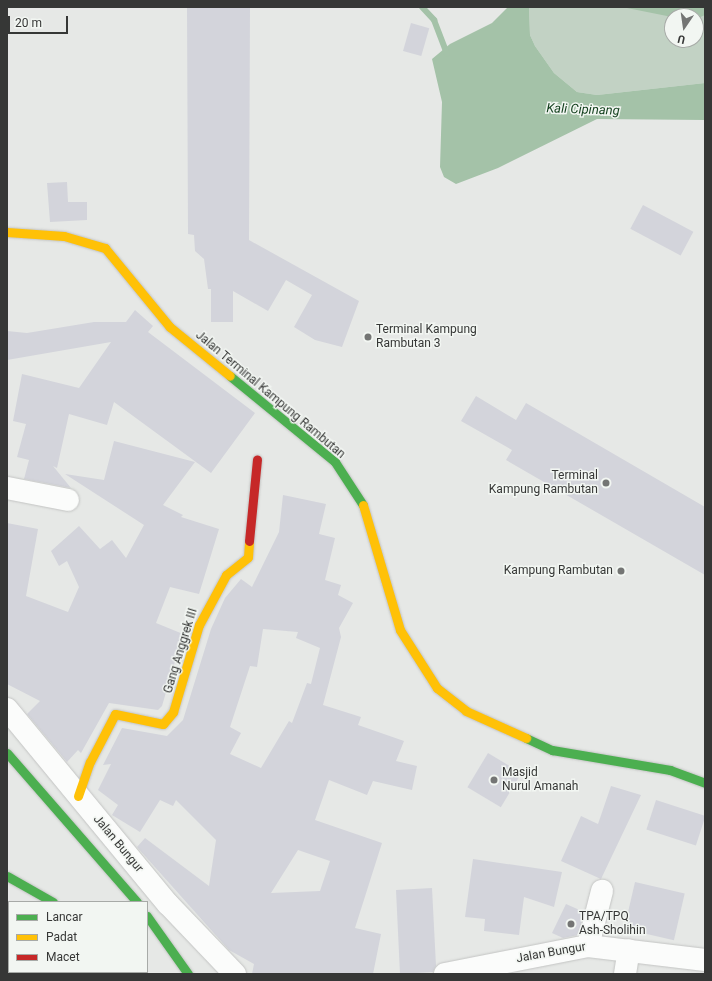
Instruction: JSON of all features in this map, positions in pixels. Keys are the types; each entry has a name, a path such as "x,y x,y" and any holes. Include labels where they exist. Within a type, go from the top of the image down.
{"main road":[{"name":"Jalan Terminal Kampung Rambutan","path":"7,232 58,235 105,248 170,327 335,462 363,505 400,630 437,688 466,710 552,750 670,770 705,783"},
{"name":"Gang Anggrek III","path":"78,796 90,762 116,714 163,724 173,712 199,625 214,592 226,575 248,557 257,459"},
{"path":"7,753 136,901"},
{"path":"7,876 52,901"},
{"path":"148,917 188,974"}],"street":[{"path":"7,488 68,500"},
{"name":"Jalan Bungur","path":"7,709 168,904 235,974"},
{"path":"588,946 602,891"},
{"name":"Jalan Bungur","path":"445,974 588,946 705,960"},
{"path":"626,974 629,950"}],"shaded area":[{"path":"529,7 705,7 705,83 597,95 577,92 554,73 535,46 530,35"}],"water":[{"name":"Kali Cipinang","path":"508,7 529,7 530,35 535,46 554,73 577,92 597,95 705,83 705,120 597,119 498,168 456,184 444,177 440,167 442,102 432,59 450,44 492,23"},
{"path":"622,7 705,7 704,15 704,8 664,8 664,15"}],"building":[{"path":"187,7 250,7 249,240 359,301 342,347 315,340 294,327 312,295 286,280 268,311 233,291 233,322 211,322 211,289 208,289 204,259 195,251 194,235 188,234"},
{"path":"411,23 429,28 421,56 403,51"},
{"path":"67,182 68,202 87,202 87,220 50,222 47,183"},
{"path":"643,205 693,232 681,256 630,229"},
{"path":"135,310 153,326 148,332 255,413 211,473 114,402 107,425 69,414 57,468 53,466 71,488 24,479 29,460 17,457 26,424 13,421 22,374 79,388 111,342 7,360 7,331 27,333 94,322 126,322"},
{"name":"Terminal Kampung Rambutan","path":"476,396 516,420 526,403 705,507 705,575 506,460 512,450 461,421"},
{"path":"114,441 195,462 163,505 183,515 181,517 219,529 199,594 170,587 156,623 183,634 162,706 158,710 109,703 81,753 78,750 67,762 27,714 40,701 7,684 7,523 38,529 26,596 68,612 79,587 67,561 59,566 51,551 79,526 100,549 112,540 126,558 144,525 65,474 104,480"},
{"path":"283,495 326,504 319,534 335,538 325,580 341,585 338,595 353,603 339,628 341,637 323,705 361,717 358,725 404,741 396,761 417,766 412,790 373,781 367,795 329,780 315,820 382,843 355,928 381,934 373,974 252,974 254,964 229,950 137,847 145,838 209,886 216,840 176,800 173,806 160,800 140,832 112,815 118,805 98,790 111,764 103,765 122,728 167,736 183,720 211,629 225,598 241,579 252,587 279,532","holes":["263,629 298,632 296,638 320,648 311,684 307,683 292,723 289,721 261,768 230,754 241,733 230,727 250,666 257,667","298,850 330,861 320,891 271,893"]},
{"name":"Masjid Nurul Amanah","path":"488,753 521,773 501,807 467,787"},
{"path":"611,786 641,795 601,879 561,861 581,816 598,824"},
{"path":"656,800 705,816 696,846 646,829"},
{"path":"473,859 562,872 554,907 524,897 519,935 484,931 485,919 465,917"},
{"path":"635,882 685,893 674,940 624,929"},
{"path":"432,888 436,966 433,972 400,974 396,890"},
{"name":"TPA/TPQ Ash-Sholihin","path":"566,904 584,912 578,935 563,938 552,933"}],"waterway":[{"path":"422,7 434,20 447,54"}],"traffic: fast":[{"path":"230,376 335,462 363,505"},
{"path":"526,738 552,750 670,770 705,783"},
{"path":"7,753 136,901"},
{"path":"7,876 51,901"},
{"path":"148,917 188,974"}],"traffic: slow":[{"path":"7,232 64,236 105,248 170,327 230,376"},
{"path":"363,505 400,630 437,688 466,711 526,738"},
{"path":"78,796 90,762 115,714 163,724 173,712 199,625 226,575 248,557 249,541"}],"traffic: jam":[{"path":"249,541 257,459"}],"place":[{"name":"Terminal Kampung Rambutan 3","path":"368,337"},
{"name":"Terminal Kampung Rambutan","path":"606,483"},
{"name":"Kampung Rambutan","path":"621,571"},
{"name":"Masjid Nurul Amanah","path":"494,780"},
{"name":"TPA/TPQ Ash-Sholihin","path":"571,924"}]}
